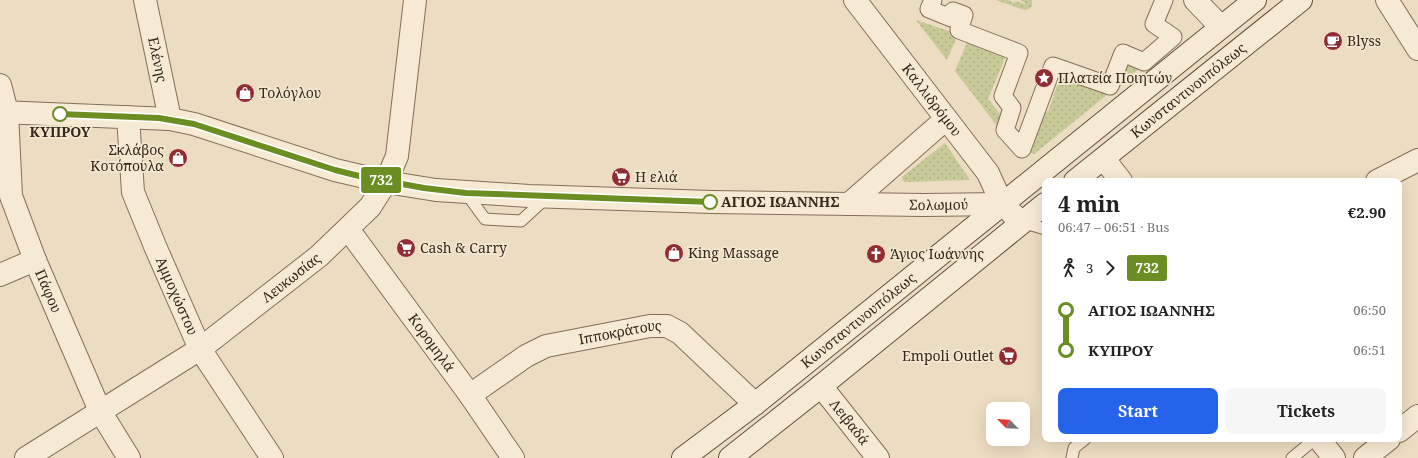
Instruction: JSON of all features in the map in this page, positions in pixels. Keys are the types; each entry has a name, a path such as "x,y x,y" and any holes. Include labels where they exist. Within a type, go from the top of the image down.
{"street":[{"name":"Ελένης","path":"145,0 170,119"},
{"name":"Λευκωσίας","path":"26,458 200,349 319,256 370,207 386,182 397,156 415,0"},
{"name":"Καλλιδρόμου","path":"855,0 988,173 1002,204"},
{"path":"933,0 929,9 951,18 953,11 964,16 959,30 1019,53 1003,96 1012,108 1005,130 1022,149 1053,66 1110,86 1123,53 1144,62 1173,37 1154,24 1164,0"},
{"path":"1196,0 1221,27"},
{"name":"Κωνσταντινουπόλεως","path":"684,458 755,404 1255,0"},
{"name":"Κωνσταντινουπόλεως","path":"1079,178 1301,0"},
{"path":"1387,0 1418,49"},
{"name":"Πάφου","path":"0,85 11,196 35,260 100,411 129,458"},
{"name":"Σολωμού","path":"3,112 128,116 170,119 194,124 335,170 386,182 466,193 712,202 924,206 1002,204"},
{"name":"Αμμοχώστου","path":"128,116 133,192 200,349 272,458"},
{"path":"849,204 946,119"},
{"path":"1104,159 1119,178"},
{"path":"1382,178 1418,160"},
{"path":"1002,204 1021,222"},
{"name":"Κωνσταντινουπόλεως","path":"730,458 1042,206"},
{"name":"Κορομηλά","path":"348,229 470,396 513,458"},
{"path":"0,275 35,260"},
{"name":"Ιπποκράτους","path":"470,396 526,356 546,346 650,326 666,326 680,333 755,404"},
{"name":"Λειβαδά","path":"821,386 878,458"},
{"path":"1402,429 1418,416"},
{"path":"1321,442 1334,458"},
{"path":"1365,458 1385,442"}],"lane":[{"path":"1021,222 1042,229"},
{"path":"1072,458 1074,448 1081,442"},
{"path":"1292,458 1311,442"}],"green space":[{"path":"996,0 1008,0 1014,3 1015,1 1025,4 1020,0 1032,0 1032,6 1029,9 1024,10"},
{"path":"916,20 958,34 947,60"},
{"path":"969,38 1007,53 988,99 1005,120 1001,131 955,71"},
{"path":"1125,56 1145,64 1119,85 1113,83"},
{"path":"1062,72 1113,90 1034,154 1024,150 1039,109 1048,112"},
{"path":"945,143 970,180 904,182 902,177"}],"bus line":[{"name":"732","path":"60,114 170,119 194,124 335,170 386,182 436,190 529,196 710,202"}],"place":[{"name":"Blyss","path":"1333,41"},
{"name":"Πλατεία Ποιητών","path":"1044,78"},
{"name":"Τολόγλου","path":"245,93"},
{"name":"ΚΥΠΡΟΥ","path":"60,114"},
{"name":"Σκλάβος Κοτόπουλα","path":"178,158"},
{"name":"Η ελιά","path":"621,177"},
{"name":"ΑΓΙΟΣ ΙΩΑΝΝΗΣ","path":"710,202"},
{"name":"Cash & Carry","path":"406,248"},
{"name":"King Massage","path":"674,253"},
{"name":"Άγιος Ιωάννης","path":"876,254"},
{"name":"Empoli Outlet","path":"1008,356"}]}
